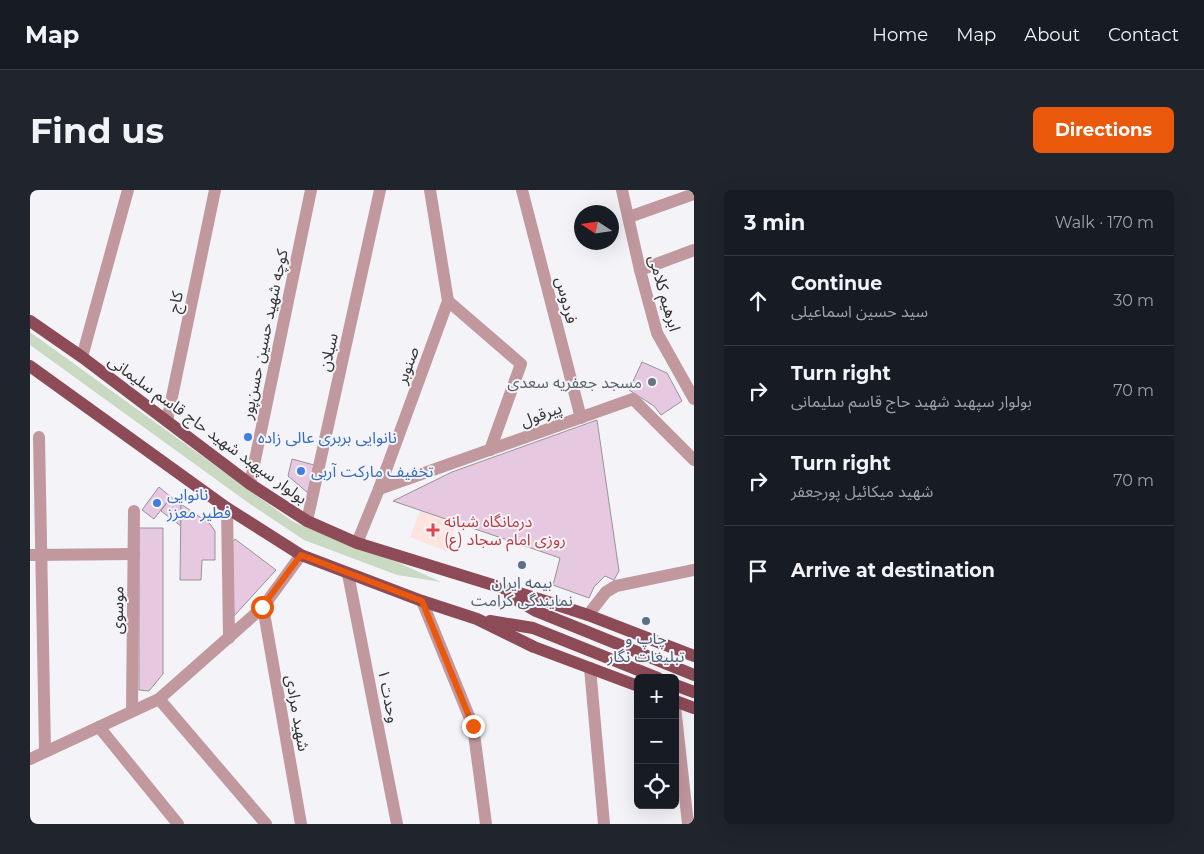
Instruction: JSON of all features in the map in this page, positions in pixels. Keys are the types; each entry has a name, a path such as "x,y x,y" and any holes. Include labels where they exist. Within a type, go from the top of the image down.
{"main road":[{"name":"بولوار سپهبد شهید حاج قاسم سلیمانی","path":"30,321 82,357 250,484 307,520 357,543 490,585"},
{"path":"30,366 227,508 301,555 422,601 477,619 534,647 634,684"},
{"path":"490,585 536,611 694,675"},
{"path":"490,585 588,615 694,656"},
{"path":"477,619 532,628 648,674"},
{"path":"679,686 694,692"},
{"path":"679,702 694,708"}],"street":[{"path":"82,357 128,190"},
{"name":"کاج","path":"167,421 215,190"},
{"name":"کوچه شهید حسین حسن‌پور","path":"250,484 311,190"},
{"name":"سبلان","path":"307,520 380,190"},
{"name":"صنوبر","path":"357,543 379,489 448,301 430,190"},
{"name":"فردوس","path":"522,190 580,418"},
{"name":"ابرهیم کلامی","path":"622,190 640,270 657,333 694,399"},
{"path":"629,217 694,194"},
{"path":"640,270 694,250"},
{"path":"448,301 521,364 490,450"},
{"name":"پیرقول","path":"379,489 633,399 694,460"},
{"path":"39,437 35,555 45,751"},
{"path":"227,508 229,638"},
{"name":"موسوی","path":"132,710 134,511"},
{"path":"35,555 134,554"},
{"path":"30,759 159,698 262,607 301,555"},
{"path":"588,615 606,592 616,586 694,570"},
{"name":"وحدت ۱","path":"348,574 397,824"},
{"path":"422,601 473,726 486,824"},
{"name":"شهید مرادی","path":"262,607 301,824"},
{"path":"590,668 604,824"},
{"path":"159,698 266,824"},
{"path":"676,719 688,824"},
{"path":"98,727 178,824"}],"shaded area":[{"name":"درمانگاه شبانه روزی امام سجاد (ع)","path":"420,510 457,523 445,551 410,537"}],"green space":[{"path":"30,332 292,521 331,538 397,562 441,582 397,575 304,540 250,504 30,345"}],"building":[{"name":"مسجد جعفریه سعدی","path":"642,362 667,373 682,401 661,415 654,406 629,390"},
{"path":"597,420 619,571 614,580 605,576 594,587 589,598 553,585 560,558 393,501 452,472"},
{"name":"تخفیف مارکت آربی","path":"292,459 314,465 308,493 288,476"},
{"name":"نانوایی فطیر معزز","path":"159,487 171,497 154,519 142,510"},
{"path":"171,497 181,504 181,526 161,511"},
{"path":"181,504 210,524 215,531 215,560 202,560 201,580 180,580"},
{"path":"139,528 163,528 163,674 149,691 139,690"},
{"path":"235,539 276,570 234,616 230,545"}],"place":[{"name":"مسجد جعفریه سعدی","path":"652,382"},
{"name":"نانوایی بربری عالی زاده","path":"248,437"},
{"name":"تخفیف مارکت آربی","path":"301,471"},
{"name":"نانوایی فطیر معزز","path":"157,503"},
{"name":"درمانگاه شبانه روزی امام سجاد (ع)","path":"433,530"},
{"name":"بیمه ایران نمایندگی کرامت","path":"522,565"},
{"name":"چاپ و تبلیغات نگار","path":"646,621"}],"route":[{"path":"262,607 301,555 422,601 473,726"}]}
